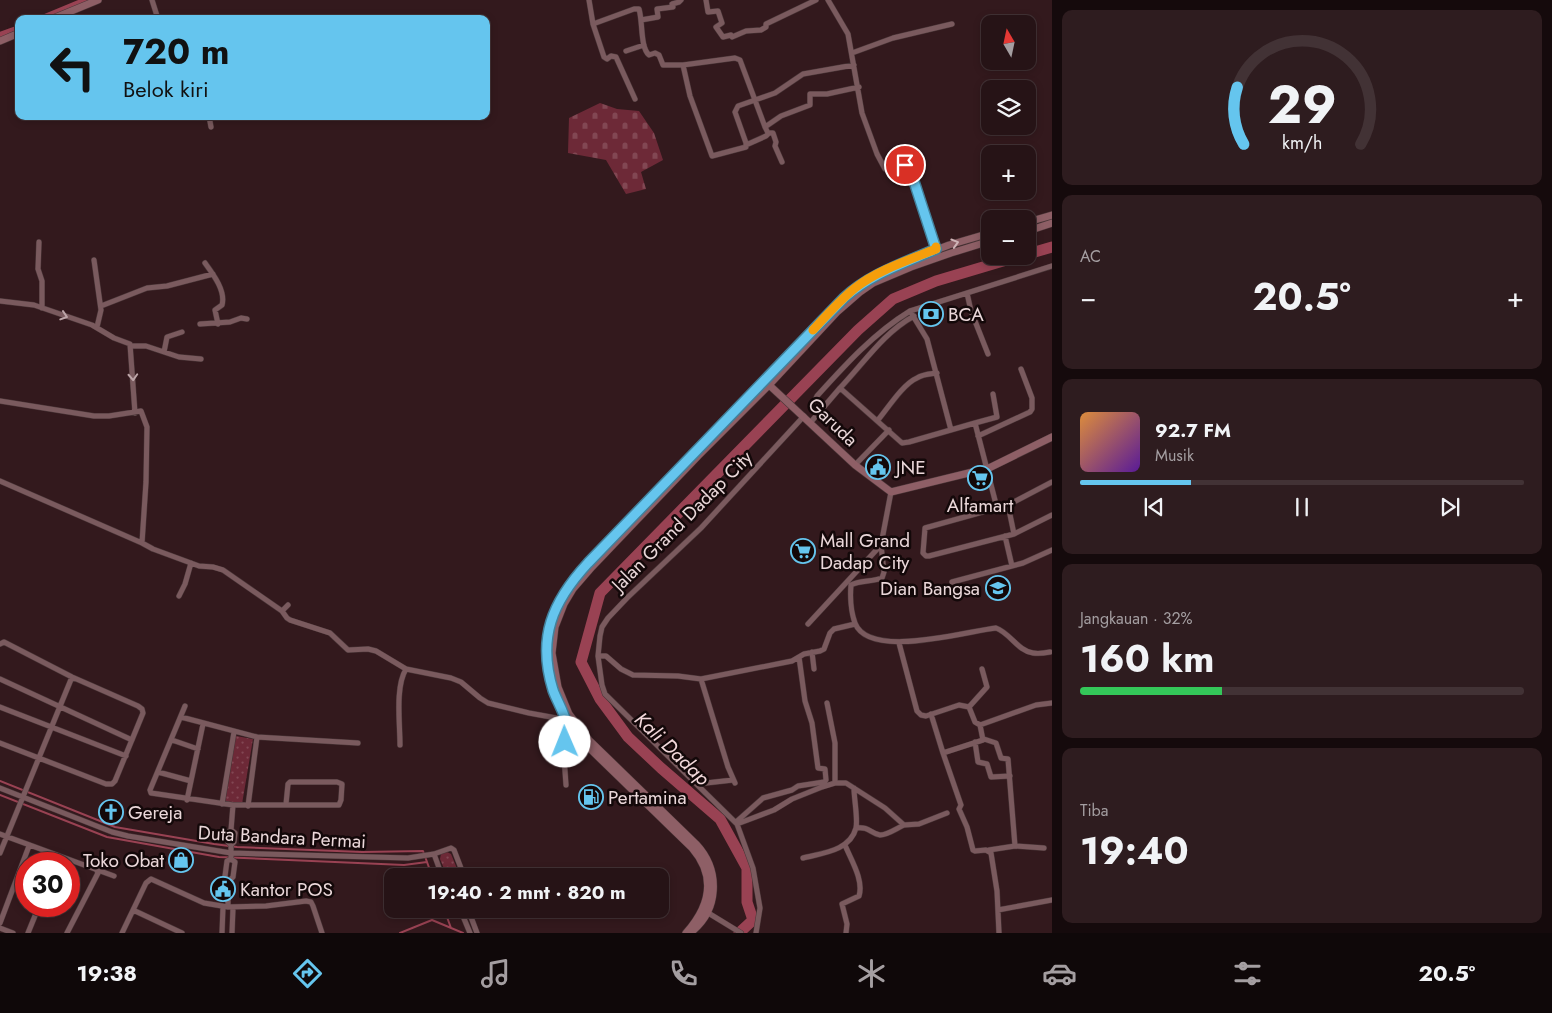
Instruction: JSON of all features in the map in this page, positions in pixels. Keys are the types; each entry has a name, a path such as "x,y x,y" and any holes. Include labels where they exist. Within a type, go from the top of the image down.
{"street":[{"path":"62,15 98,0"},
{"path":"152,0 157,15"},
{"path":"589,0 593,24 604,57 607,59 611,56 616,57 635,99"},
{"path":"641,20 658,17 657,9 673,7 672,4 681,0"},
{"path":"706,0 708,12 718,11 722,23 716,27 723,37 731,35 732,37 746,31 761,30 766,27 766,24 816,0"},
{"path":"828,0 848,34 859,87 862,114 877,154 885,169 890,170 905,165 910,169 938,253"},
{"path":"593,24 639,9 647,54 659,55 664,65 683,65 738,58 765,127 769,133 773,133 775,145 782,162"},
{"path":"852,53 893,38 952,24"},
{"path":"0,40 15,34"},
{"path":"626,51 644,45"},
{"path":"683,65 690,96 712,156 745,148 746,145 769,133"},
{"path":"746,145 734,112 738,106 776,93 803,74 854,65"},
{"path":"765,127 782,116 810,105 810,94 827,94 859,87"},
{"path":"210,120 211,127"},
{"path":"1036,220 1052,215"},
{"path":"1036,228 1052,224"},
{"path":"688,933 705,911 708,881 704,866 697,853 584,743 570,720 558,687 552,652 555,627 566,600 573,588 592,567 837,312 860,292 886,277 938,253 981,236"},
{"path":"39,242 38,269 42,281 42,308"},
{"path":"938,253 981,243"},
{"path":"94,260 101,306 101,315 97,327"},
{"path":"205,263 213,274 223,301 220,307 215,310 218,324"},
{"path":"822,408 815,400 817,396 876,336 893,322 967,293 1052,266"},
{"path":"101,306 146,289 167,286 213,274"},
{"path":"967,293 971,312 988,354"},
{"path":"0,300 34,305 97,327 114,338 129,343 131,346 146,346 182,358 201,359"},
{"path":"912,314 927,339 951,430"},
{"path":"810,423 893,330 912,314"},
{"path":"200,324 218,324 243,318 247,319"},
{"path":"164,352 167,337 182,332"},
{"path":"131,346 134,413"},
{"path":"978,436 1030,412 1032,409 1032,398 1021,369"},
{"path":"878,420 916,378 926,374 937,373"},
{"name":"Garuda","path":"767,383 855,466 891,492"},
{"path":"840,388 905,443 998,417 993,394"},
{"path":"0,401 94,416 141,412 147,427 142,543"},
{"name":"Jalan Grand Dadap City","path":"736,823 606,694 602,685 598,656 600,636 602,627 608,618 701,528 804,416"},
{"path":"975,424 997,508"},
{"path":"855,466 889,430"},
{"path":"1050,652 1035,654 1028,652 1002,630 996,628 925,640 898,642 873,639 855,624 850,594 851,585 854,582 874,581 882,578 884,572 881,545 891,492 987,468 1052,436"},
{"path":"0,481 153,549 191,563 219,568 282,611 290,620 331,634 348,650 368,649 376,651 406,669 451,678 461,682 480,698 498,706 570,720"},
{"path":"1052,482 1008,505 925,528 923,553 929,556 1014,534 1052,515"},
{"path":"1008,505 1014,534"},
{"path":"1006,536 1012,566"},
{"path":"808,624 881,545"},
{"path":"952,582 1027,562 1052,550"},
{"path":"178,596 185,584 191,563"},
{"path":"282,611 288,605"},
{"path":"598,656 606,656 621,669 634,675 678,676 701,679 787,662 804,654 820,651 824,649 830,633 834,629 855,624"},
{"path":"0,644 4,642 72,677 142,709 143,713 126,756 112,784 0,743"},
{"path":"898,642 917,711 921,715 926,716 959,705 969,707"},
{"path":"812,652 814,669"},
{"path":"736,823 763,798 792,790 798,786 824,782 826,780 825,769 818,768 812,723 805,701 799,657"},
{"path":"400,744 400,693 402,675 406,669"},
{"path":"969,707 987,687 982,669"},
{"path":"0,854 72,677"},
{"path":"0,679 132,740"},
{"path":"696,784 734,781 701,679"},
{"path":"980,726 1036,705 1052,702"},
{"path":"826,703 835,743 835,783"},
{"path":"185,706 150,790 151,793 187,800 248,806 286,804 339,805 341,804 342,784 337,782 290,782 288,784 286,804"},
{"path":"0,707 126,756"},
{"path":"969,707 974,722 980,726 984,739"},
{"path":"931,714 961,804 959,809 967,827 973,850 989,850 1015,846 1044,848"},
{"path":"181,717 257,737 358,743"},
{"path":"566,785 564,757 570,720"},
{"path":"187,800 203,724"},
{"path":"222,804 234,732"},
{"path":"248,806 257,737"},
{"path":"943,753 984,739 996,743 1001,758 1008,758 1015,846"},
{"path":"172,740 198,749"},
{"path":"974,742 978,762 987,764 991,777 1010,776"},
{"path":"158,772 191,781"},
{"path":"736,823 774,810 792,799 822,787 835,783 846,783 884,808 904,825"},
{"name":"Duta Bandara Permai","path":"0,788 128,836 231,852 408,858 434,854 451,848 454,850 461,868"},
{"path":"803,858 845,845 856,828 854,788"},
{"path":"232,933 228,907 228,882 225,876 226,862 231,852 228,832 231,830 233,805"},
{"path":"856,828 865,827 881,835 904,825 919,824 947,813"},
{"path":"736,823 753,868 760,908 756,933"},
{"path":"0,834 46,852"},
{"path":"845,845 861,889 859,896 842,904 848,924 846,933"},
{"path":"0,923 29,846"},
{"path":"989,850 992,853 999,933"},
{"path":"434,854 439,868"},
{"path":"80,864 114,876"},
{"path":"67,933 98,873 97,870"},
{"path":"122,933 146,883 151,879 204,903 228,907 311,902 322,933"},
{"path":"998,910 1052,900"},
{"path":"222,933 228,907"},
{"path":"133,910 182,933"},
{"path":"705,911 741,933"},
{"path":"28,933 35,917"},
{"path":"464,918 470,933"},
{"path":"471,918 477,933"},
{"path":"0,928 13,933"}],"green space":[{"path":"600,103 617,109 639,111 654,133 663,160 641,172 646,189 626,194 606,160 568,153 569,118"},
{"path":"236,736 253,739 242,804 225,802"},
{"path":"447,852 451,854 457,868 444,868 440,859 441,854"}],"waterway":[{"path":"50,15 86,0"},
{"path":"0,35 15,29"},
{"name":"Kali Dadap","path":"1036,252 1052,247"},
{"name":"Kali Dadap","path":"739,933 753,920 747,902 747,868 720,819 628,737 600,699 581,662 600,593 858,330 893,299 936,281 990,265"},
{"path":"0,781 115,827 237,847 362,852 423,851 427,862"},
{"path":"0,795 107,837 219,857 404,865 427,862 429,868"},
{"path":"447,918 451,928"},
{"path":"400,933 432,920 463,933"}],"slow traffic":[{"path":"813,330 855,288 884,271 936,249 936,247"}],"place":[{"name":"BCA","path":"931,314"},
{"name":"JNE","path":"878,467"},
{"name":"Alfamart","path":"980,478"},
{"name":"Mall Grand Dadap City","path":"803,551"},
{"name":"Dian Bangsa","path":"998,588"},
{"name":"Pertamina","path":"591,797"},
{"name":"Gereja","path":"111,812"},
{"name":"Toko Obat","path":"181,860"},
{"name":"Kantor POS","path":"223,889"}],"route":[{"path":"565,742 566,721 550,680 546,646 550,625 561,596 588,563 844,298 855,288 884,271 936,249 910,169 905,165"}]}
